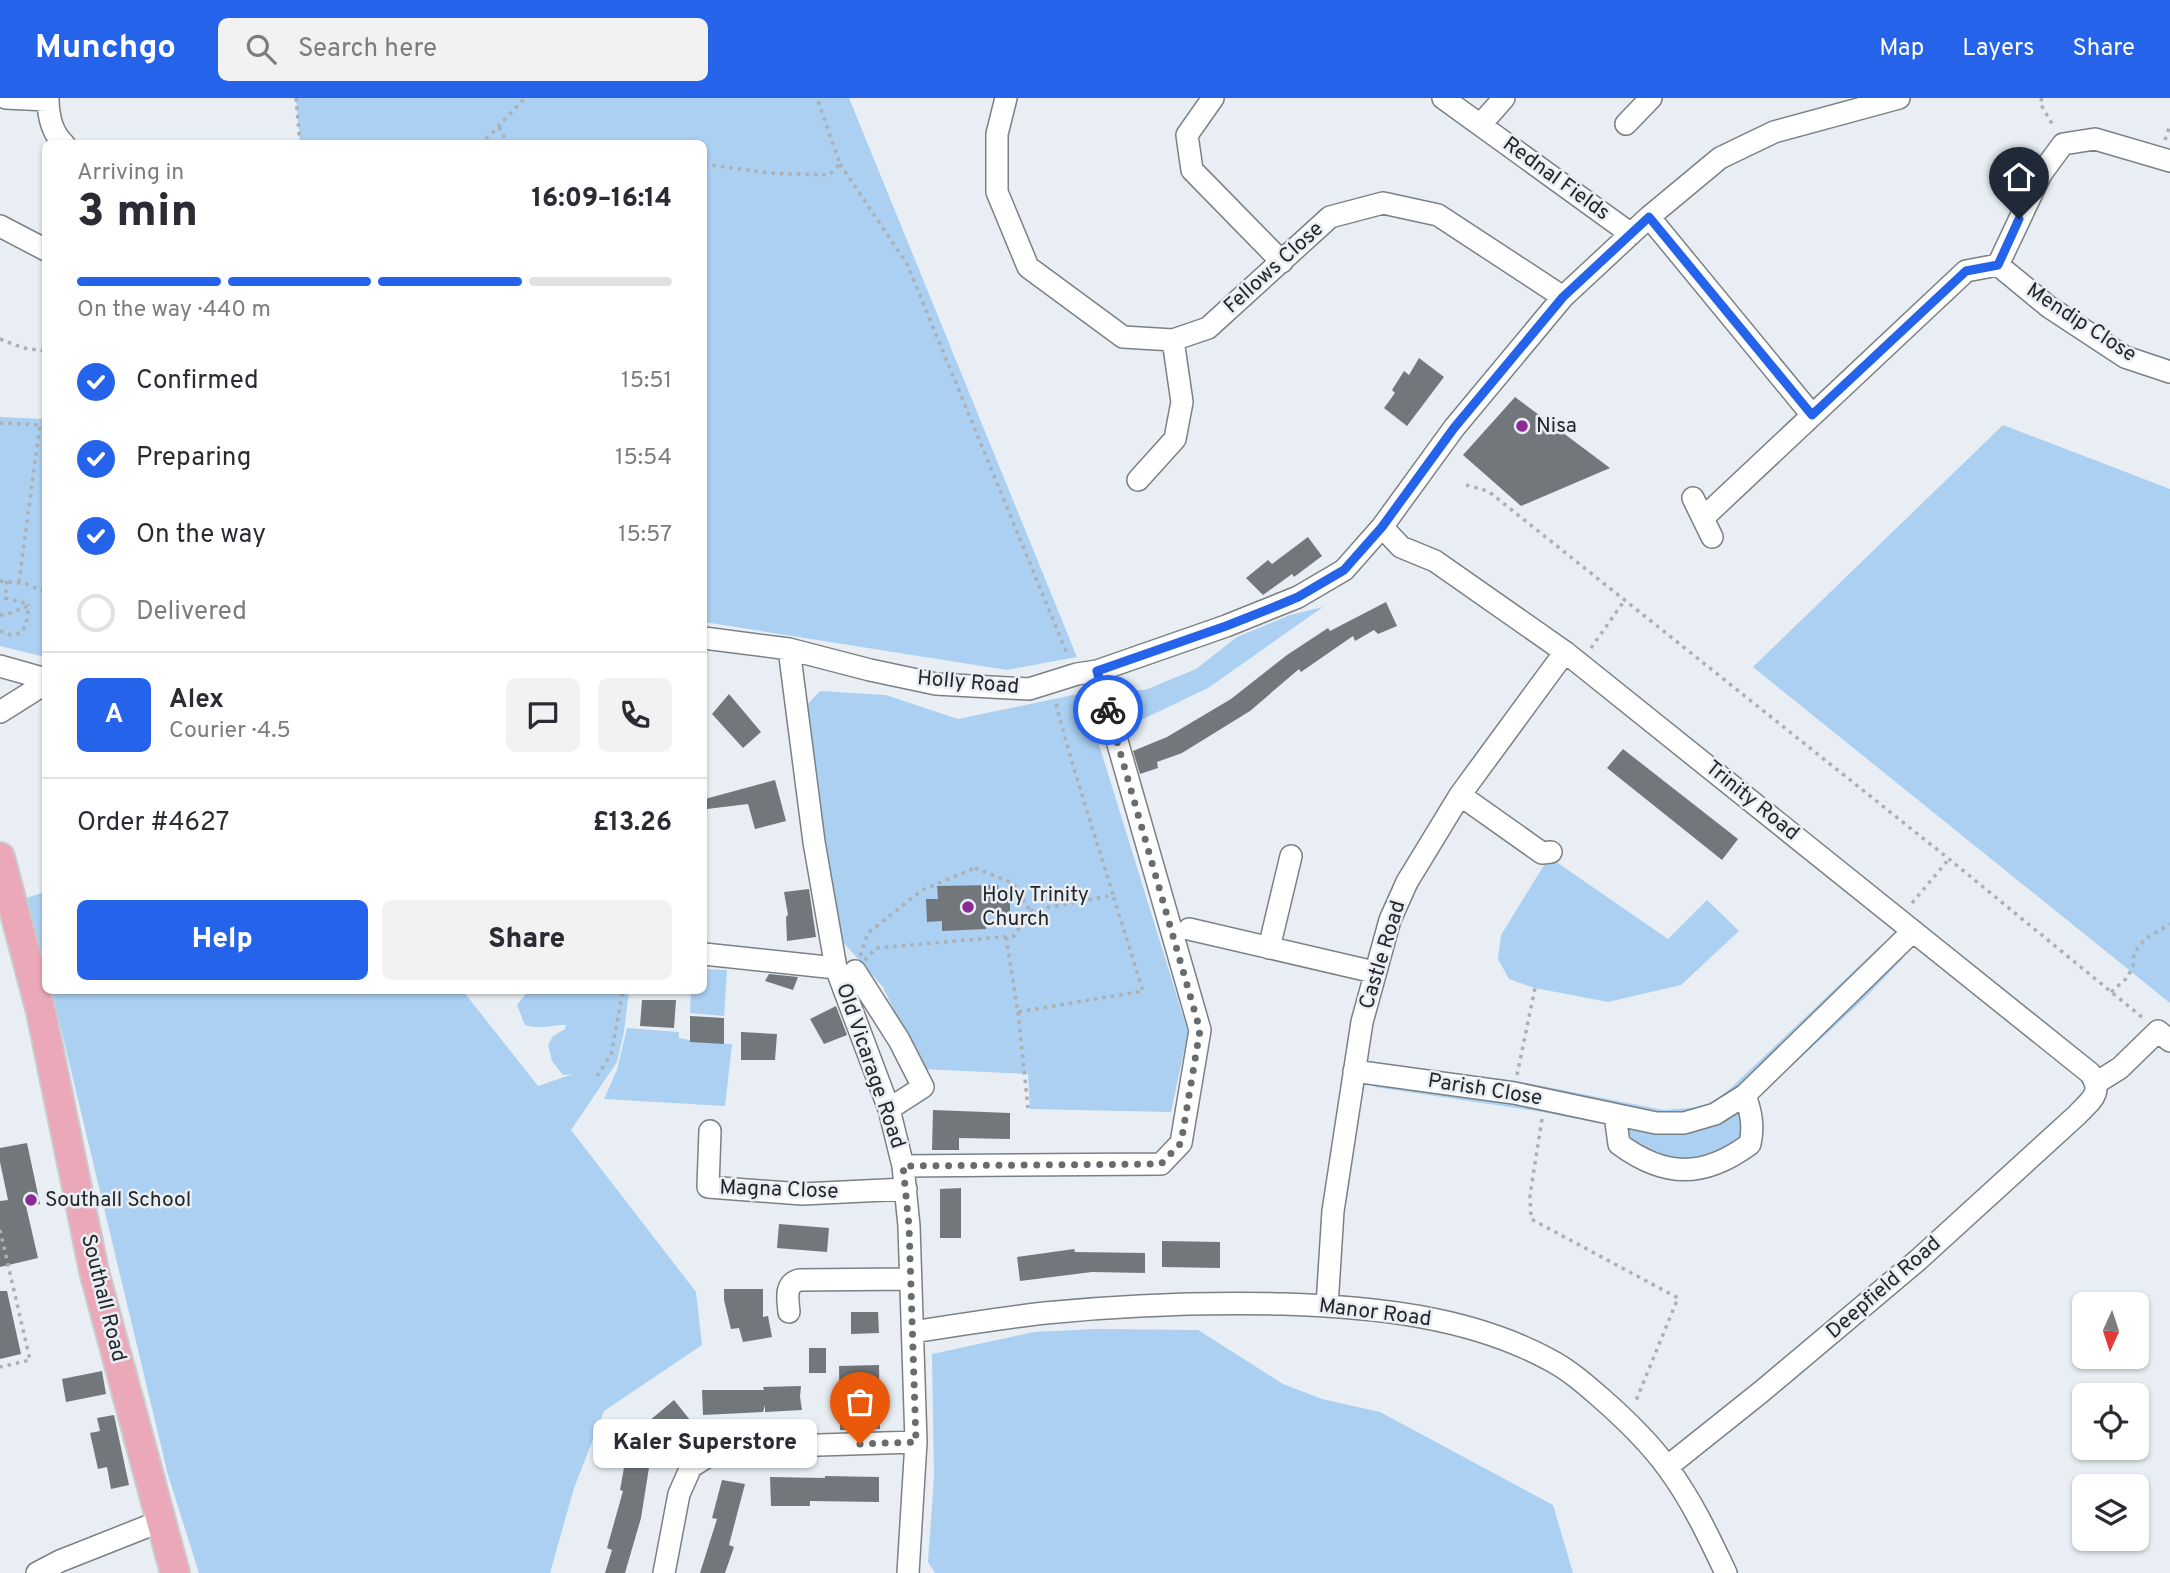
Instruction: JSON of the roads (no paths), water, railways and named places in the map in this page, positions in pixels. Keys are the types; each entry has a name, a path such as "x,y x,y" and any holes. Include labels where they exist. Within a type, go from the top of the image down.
{"main road":[{"name":"Southall Road","path":"0,857 41,1012 94,1271 175,1573"}],"street":[{"path":"6,98 48,99 55,136 60,140"},
{"name":"Fellows Close","path":"1006,98 997,134 997,192 1028,267 1122,337 1173,340 1208,328 1330,217 1383,204 1438,215 1563,297"},
{"path":"1213,98 1187,135 1192,170 1282,262"},
{"name":"Rednal Fields","path":"1443,98 1630,234"},
{"name":"Rednal Fields","path":"1481,124 1504,98"},
{"path":"1626,124 1651,98"},
{"name":"Holly Road","path":"789,649 936,684 1029,689 1226,626 1298,597 1344,570 1382,527 1454,428 1563,297 1649,217 1720,158 1774,132 1899,98"},
{"path":"1693,498 1707,527 1812,415 1966,271 1998,265 2041,174 2063,144 2095,139 2170,162"},
{"path":"1649,217 1812,415"},
{"path":"0,226 42,248"},
{"name":"Mendip Close","path":"1998,265 2049,307 2126,357 2170,372"},
{"path":"1138,480 1175,439 1182,402 1173,340"},
{"name":"Trinity Road","path":"1382,527 1401,547 1435,561 1573,658 2090,1073 2094,1091"},
{"path":"707,638 789,649"},
{"name":"Old Vicarage Road","path":"789,649 814,842 845,974 889,1109 903,1166 914,1332 916,1442 908,1573"},
{"name":"Castle Road","path":"1327,1306 1333,1211 1354,1070 1374,972 1390,920 1407,882 1460,795 1573,658"},
{"path":"0,666 42,680"},
{"path":"903,1166 1161,1164 1181,1143 1200,1030 1087,672"},
{"path":"0,712 42,684"},
{"path":"1460,795 1542,853 1551,852"},
{"path":"1269,948 1291,856"},
{"name":"Parish Close","path":"1354,1070 1514,1093 1656,1123 1684,1123 1716,1114 1745,1095 1906,925"},
{"path":"1189,929 1374,972"},
{"path":"707,954 845,974 900,1040 923,1087 889,1109"},
{"name":"Deepfield Road","path":"1667,1467 1918,1260 2077,1115 2094,1091 2164,1036"},
{"path":"1615,1115 1619,1144 1639,1159 1686,1171 1731,1158 1750,1144 1752,1121 1745,1095"},
{"name":"Magna Close","path":"710,1131 708,1187 802,1194 905,1189"},
{"path":"789,1312 789,1287 799,1280 909,1279"},
{"name":"Manor Road","path":"914,1332 1042,1314 1130,1306 1219,1303 1327,1306 1389,1312 1460,1325 1550,1360 1579,1379 1628,1421 1667,1467 1704,1526 1726,1573"},
{"path":"664,1573 679,1494 691,1466 721,1448 916,1442"},
{"path":"37,1573 161,1521"}],"place":[{"name":"Nisa","path":"1522,426"},
{"name":"Holy Trinity Church","path":"968,907"},
{"name":"Southall School","path":"31,1200"},
{"name":"Kaler Superstore","path":"860,1444"}]}
